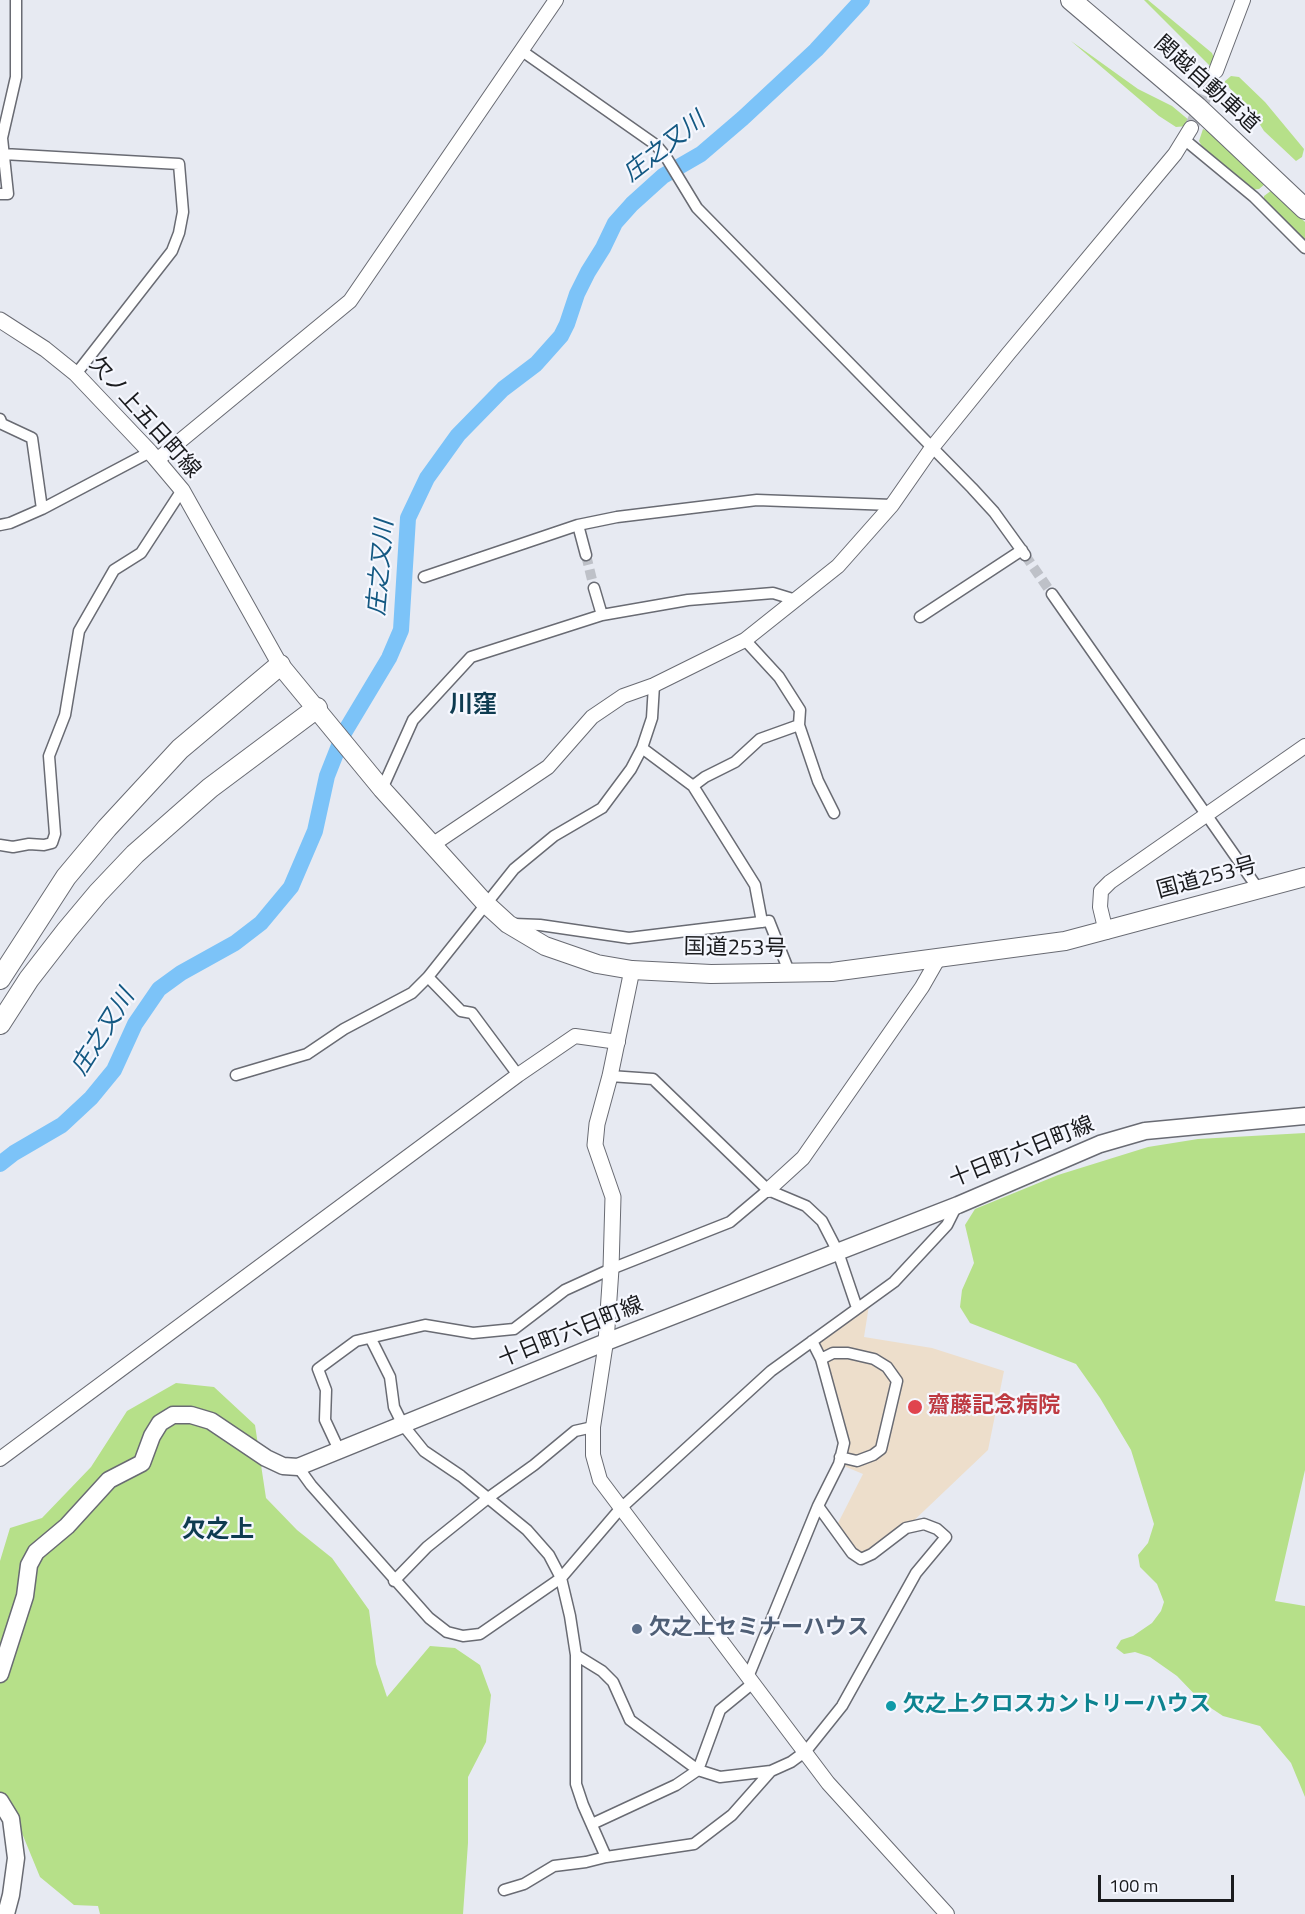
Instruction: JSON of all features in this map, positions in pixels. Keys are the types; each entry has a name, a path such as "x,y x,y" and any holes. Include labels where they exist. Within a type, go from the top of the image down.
{"highway":[{"name":"関越自動車道","path":"1071,0 1197,107 1305,209"},
{"name":"関越自動車道","path":"1088,0 1196,91 1305,191"},
{"name":"国道253号","path":"280,665 382,789 485,903 508,924 545,946 597,964 632,970 711,974 790,974 832,972 938,959 1025,948 1106,932 1305,877"},
{"path":"0,979 66,877 107,828 180,749 280,665"},
{"path":"0,1024 29,979 67,930 135,854 210,788 317,708"}],"main road":[{"name":"欠ノ上五日町線","path":"0,320 45,349 75,374 154,456 182,490 280,665"},
{"path":"606,1342 613,1197 595,1145 597,1124 618,1042 632,970"},
{"name":"十日町六日町線","path":"298,1467 606,1342 958,1205 1100,1144 1145,1131 1305,1116"},
{"path":"0,1674 25,1596 29,1565 36,1552 67,1526 109,1480 142,1463 152,1436 160,1423 174,1415 191,1415 212,1421 266,1458 283,1466 298,1467"},
{"path":"0,1801 10,1819 16,1858 6,1914"}],"street":[{"path":"0,194 8,194 2,138 16,77 16,0"},
{"path":"0,525 42,510 154,456 350,301 556,0"},
{"path":"1216,71 1243,0"},
{"path":"522,51 657,145 697,208 994,512 1024,553 920,617"},
{"path":"432,845 548,766 592,717 623,696 654,686 745,640 838,566 892,505 932,449 1188,134 1305,248"},
{"path":"3,154 179,164 183,212 179,233 172,250 75,374"},
{"path":"0,419 2,424 32,438 42,510"},
{"path":"0,845 13,847 52,843 55,834 50,756 65,715 79,631 114,570 141,553 182,490"},
{"path":"424,577 578,525 617,517 757,500 892,505"},
{"path":"578,525 586,555"},
{"path":"594,588 602,615"},
{"path":"382,789 413,720 471,657 602,615 688,600 773,593 796,600"},
{"path":"1053,594 1259,890"},
{"path":"745,640 779,677 800,710 799,725 818,781 834,813"},
{"path":"236,1075 307,1054 344,1029 412,993 428,977 514,869 555,836 602,808 631,770 642,747 652,718 654,686"},
{"path":"693,786 705,777 735,762 760,739 799,725"},
{"path":"1106,932 1100,907 1101,891 1110,882 1305,746"},
{"path":"642,747 693,786 755,885 762,922"},
{"path":"508,924 540,925 629,938 769,921 790,974"},
{"path":"339,1450 325,1420 326,1390 318,1369 356,1341 425,1325 473,1334 514,1329 565,1290 729,1222 803,1158 922,987 938,959"},
{"path":"428,977 461,1011 472,1013 518,1075"},
{"path":"0,1460 518,1075 575,1036 618,1042"},
{"path":"610,1076 653,1079 768,1190 806,1206 822,1221 838,1252 858,1308"},
{"path":"298,1467 394,1581 438,1625 447,1632 463,1636 480,1634 561,1578 620,1509 771,1371 894,1282 947,1225 958,1205"},
{"path":"371,1339 390,1377 394,1407 403,1425 424,1451 461,1476 527,1530 549,1555 561,1578 576,1656 576,1784 606,1857"},
{"path":"592,1824 676,1785 698,1770 720,1710 751,1680 844,1443 821,1359 812,1341"},
{"path":"606,1342 593,1427 593,1455 600,1480 828,1783 947,1914"},
{"path":"821,1359 833,1353 848,1353 874,1359 887,1367 897,1382 881,1449 857,1461 840,1457"},
{"path":"394,1581 427,1547 575,1431 593,1427"},
{"path":"576,1656 602,1671 613,1682 630,1720 698,1770 720,1777 771,1771 792,1762 806,1751 842,1706 916,1573 946,1537 937,1529 924,1524 906,1528 872,1554 861,1559 852,1553 818,1506"},
{"path":"504,1890 524,1884 554,1866 694,1844 732,1815 771,1771"}],"shaded area":[{"name":"齋藤記念病院","path":"870,1299 864,1337 932,1348 1004,1371 988,1450 906,1528 861,1559 835,1529 863,1474 839,1464 844,1443 812,1341"}],"green space":[{"path":"1144,0 1148,0 1212,53 1214,58 1211,67"},
{"path":"1071,41 1138,89 1172,106 1190,121 1187,126 1176,127 1159,116"},
{"path":"1231,76 1239,77 1265,102 1304,149 1302,157 1296,161 1264,131 1252,112 1224,82"},
{"path":"1203,129 1265,184 1259,189 1250,190 1204,150 1199,141"},
{"path":"1272,190 1305,222 1305,244 1264,204 1264,196"},
{"path":"1305,1133 1305,1470 1275,1601 1305,1606 1305,1797 1291,1763 1260,1726 1223,1716 1202,1702 1177,1676 1150,1657 1135,1652 1124,1654 1116,1648 1121,1640 1133,1636 1152,1623 1161,1611 1164,1602 1157,1584 1140,1567 1138,1555 1148,1543 1154,1524 1131,1450 1100,1398 1076,1364 970,1323 960,1307 962,1290 974,1263 965,1225 975,1209 1058,1175 1148,1147 1198,1139"},
{"path":"176,1383 214,1387 255,1425 266,1498 297,1530 332,1558 369,1610 376,1664 387,1697 430,1646 455,1648 480,1665 491,1695 486,1742 468,1777 468,1843 463,1914 100,1914 98,1906 74,1905 40,1877 10,1804 0,1797 0,1561 10,1528 42,1518 91,1467 127,1411"}],"waterway":[{"name":"庄之又川","path":"0,1164 14,1153 62,1125 91,1098 114,1070 135,1024 159,989 181,973 235,943 261,923 291,887 315,831 327,776 344,733 389,658 401,630 408,518 427,478 458,435 503,389 536,364 561,336 588,272 615,223 632,204 663,176 701,154 743,118 816,50 862,0"}],"tunnel":[{"path":"1191,128 1216,71"},
{"path":"586,555 594,588"},
{"path":"1025,555 1052,594"}],"place":[{"name":"齋藤記念病院","path":"915,1407"},
{"name":"欠之上セミナーハウス","path":"637,1629"},
{"name":"欠之上クロスカントリーハウス","path":"891,1706"}],"district":[{"name":"川窪","path":"473,706"},
{"name":"欠之上","path":"218,1531"}]}
